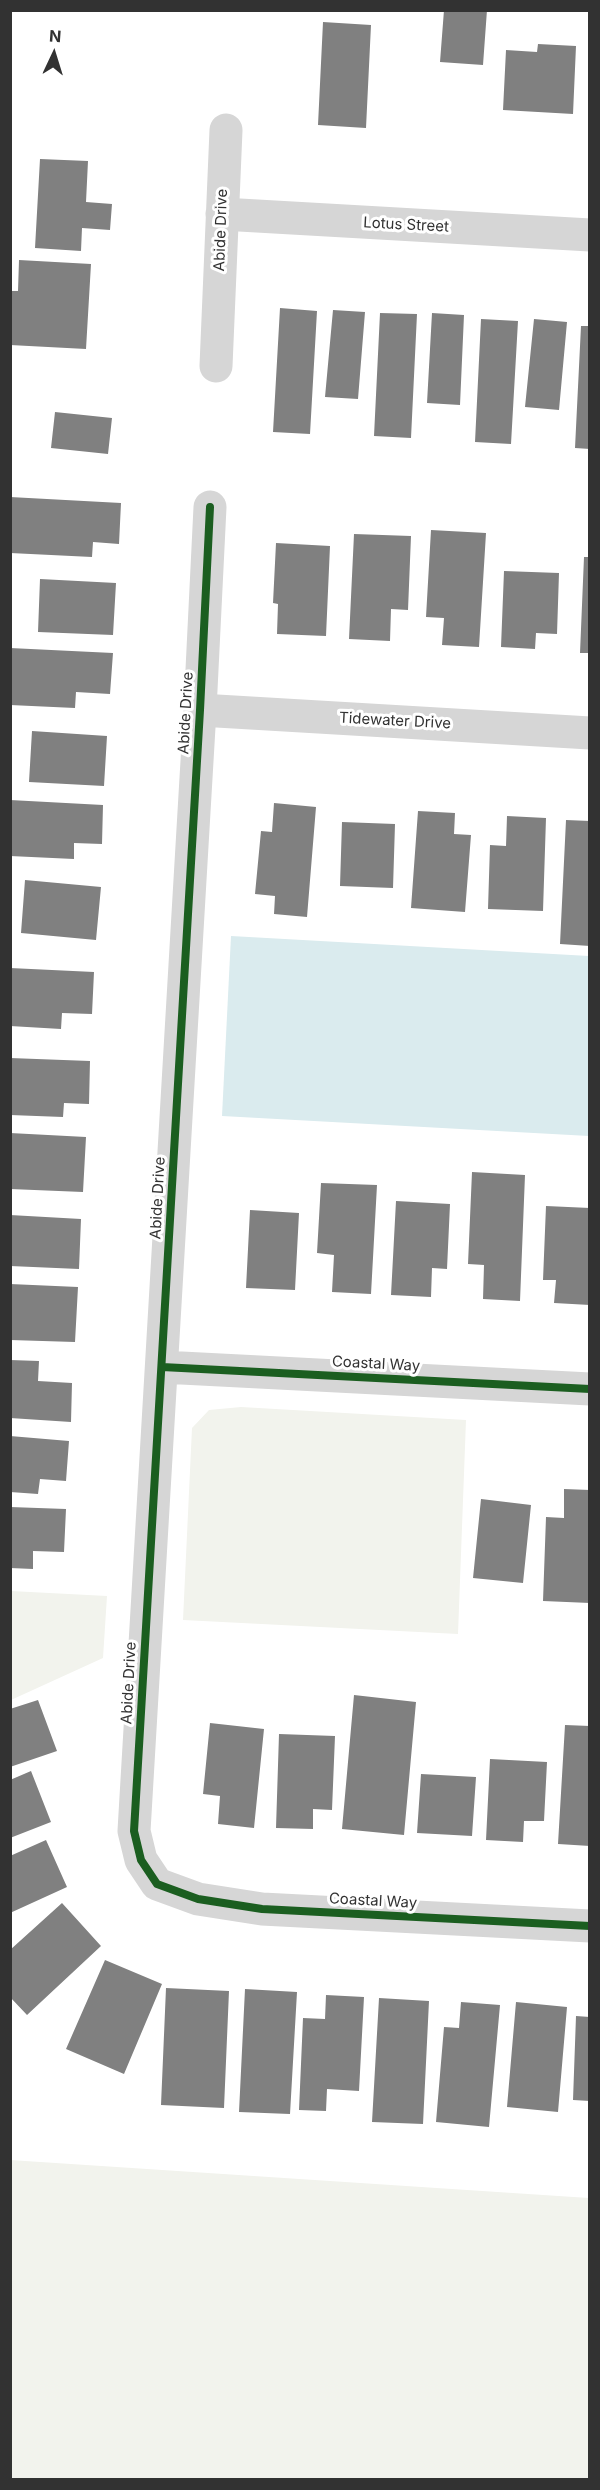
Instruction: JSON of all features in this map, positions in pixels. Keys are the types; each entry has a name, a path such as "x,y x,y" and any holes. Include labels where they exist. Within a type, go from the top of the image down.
{"street":[{"name":"Abide Drive","path":"216,366 226,130"},
{"name":"Lotus Street","path":"222,214 590,235"},
{"name":"Abide Drive","path":"157,1884 141,1860 134,1831 210,507"},
{"name":"Tidewater Drive","path":"200,710 590,733"},
{"name":"Coastal Way","path":"162,1367 590,1389"},
{"name":"Coastal Way","path":"157,1884 198,1899 262,1909 590,1926"}],"shaded area":[{"path":"231,936 589,956 589,1136 222,1116"},
{"path":"241,1407 466,1420 458,1634 183,1620 192,1428 209,1410"},
{"path":"11,1591 107,1596 103,1658 11,1700"},
{"path":"10,2160 589,2198 589,2479 11,2479"}],"building":[{"path":"444,10 487,10 483,65 440,62"},
{"path":"323,22 371,25 366,128 318,125"},
{"path":"538,44 576,46 573,114 503,110 506,50 537,52"},
{"path":"40,159 88,161 86,202 112,204 110,230 82,228 81,251 35,248"},
{"path":"19,260 91,264 86,349 10,345 10,291 18,291"},
{"path":"280,308 317,311 310,434 273,432"},
{"path":"333,310 365,312 358,399 325,397"},
{"path":"380,313 417,314 411,438 374,436"},
{"path":"432,313 464,315 460,405 427,403"},
{"path":"481,319 518,321 511,444 475,442"},
{"path":"534,319 567,322 559,410 525,407"},
{"path":"581,326 590,326 590,449 575,448"},
{"path":"55,412 112,418 108,454 51,448"},
{"path":"10,497 121,503 119,544 93,542 92,557 10,553"},
{"path":"431,530 486,533 479,647 442,645 444,618 426,617"},
{"path":"354,534 411,536 408,610 391,609 390,641 349,639"},
{"path":"276,543 330,546 326,636 277,634 278,604 273,603"},
{"path":"584,557 590,557 590,653 580,653"},
{"path":"504,571 559,573 557,634 536,633 535,649 501,647"},
{"path":"40,579 116,583 113,635 38,632"},
{"path":"10,648 113,653 110,694 76,692 75,708 10,705"},
{"path":"32,731 107,736 104,786 29,782"},
{"path":"10,800 103,805 102,844 74,843 74,859 10,856"},
{"path":"274,803 316,807 307,917 274,914 275,896 255,894 261,831 272,832"},
{"path":"418,811 455,813 454,834 471,835 465,912 411,908"},
{"path":"507,816 546,818 543,911 488,909 490,845 506,846"},
{"path":"566,820 590,821 590,946 560,944"},
{"path":"342,822 395,824 393,888 340,886"},
{"path":"25,880 101,887 96,940 21,933"},
{"path":"10,968 94,972 92,1014 62,1013 61,1029 10,1026"},
{"path":"10,1058 90,1061 89,1104 64,1103 63,1117 10,1115"},
{"path":"10,1133 86,1137 83,1192 10,1189"},
{"path":"472,1172 525,1175 520,1301 483,1299 484,1265 468,1264"},
{"path":"321,1183 377,1185 371,1294 332,1292 334,1255 317,1253"},
{"path":"396,1201 450,1204 447,1269 432,1268 431,1297 391,1295"},
{"path":"546,1206 590,1208 590,1305 554,1303 556,1280 543,1280"},
{"path":"250,1210 299,1213 295,1290 246,1288"},
{"path":"10,1215 81,1219 79,1269 10,1266"},
{"path":"10,1284 78,1287 75,1342 10,1340"},
{"path":"10,1360 39,1361 38,1381 72,1383 71,1422 10,1418"},
{"path":"10,1436 69,1441 66,1481 40,1479 38,1494 10,1492"},
{"path":"564,1489 590,1490 590,1603 543,1601 546,1517 564,1518"},
{"path":"481,1499 531,1505 523,1583 473,1578"},
{"path":"10,1507 66,1509 64,1552 33,1551 33,1569 10,1568"},
{"path":"354,1695 416,1702 404,1835 342,1829"},
{"path":"38,1700 57,1751 10,1767 10,1709"},
{"path":"210,1723 264,1729 254,1828 218,1824 220,1796 203,1794"},
{"path":"565,1725 590,1726 590,1846 558,1844"},
{"path":"279,1734 335,1736 332,1810 313,1809 313,1829 276,1828"},
{"path":"490,1759 547,1762 544,1821 524,1821 523,1842 486,1840"},
{"path":"31,1771 51,1822 10,1838 10,1780"},
{"path":"421,1774 476,1777 472,1836 417,1833"},
{"path":"46,1840 67,1887 10,1913 10,1856"},
{"path":"62,1903 101,1946 27,2015 10,1997 10,1950"},
{"path":"105,1960 162,1984 124,2074 66,2049"},
{"path":"166,1988 229,1991 224,2108 161,2105"},
{"path":"245,1989 297,1992 290,2114 239,2112"},
{"path":"326,1995 364,1997 359,2091 327,2089 326,2111 299,2110 303,2018 325,2019"},
{"path":"379,1998 429,2001 423,2124 372,2122"},
{"path":"461,2002 500,2005 489,2127 436,2122 444,2027 459,2028"},
{"path":"516,2002 567,2007 558,2112 507,2107"},
{"path":"576,2016 590,2017 590,2101 573,2100"}],"cycle path":[{"path":"210,507 134,1831 141,1860 157,1884 198,1899 262,1909 590,1926"},
{"path":"162,1367 590,1389"}]}
